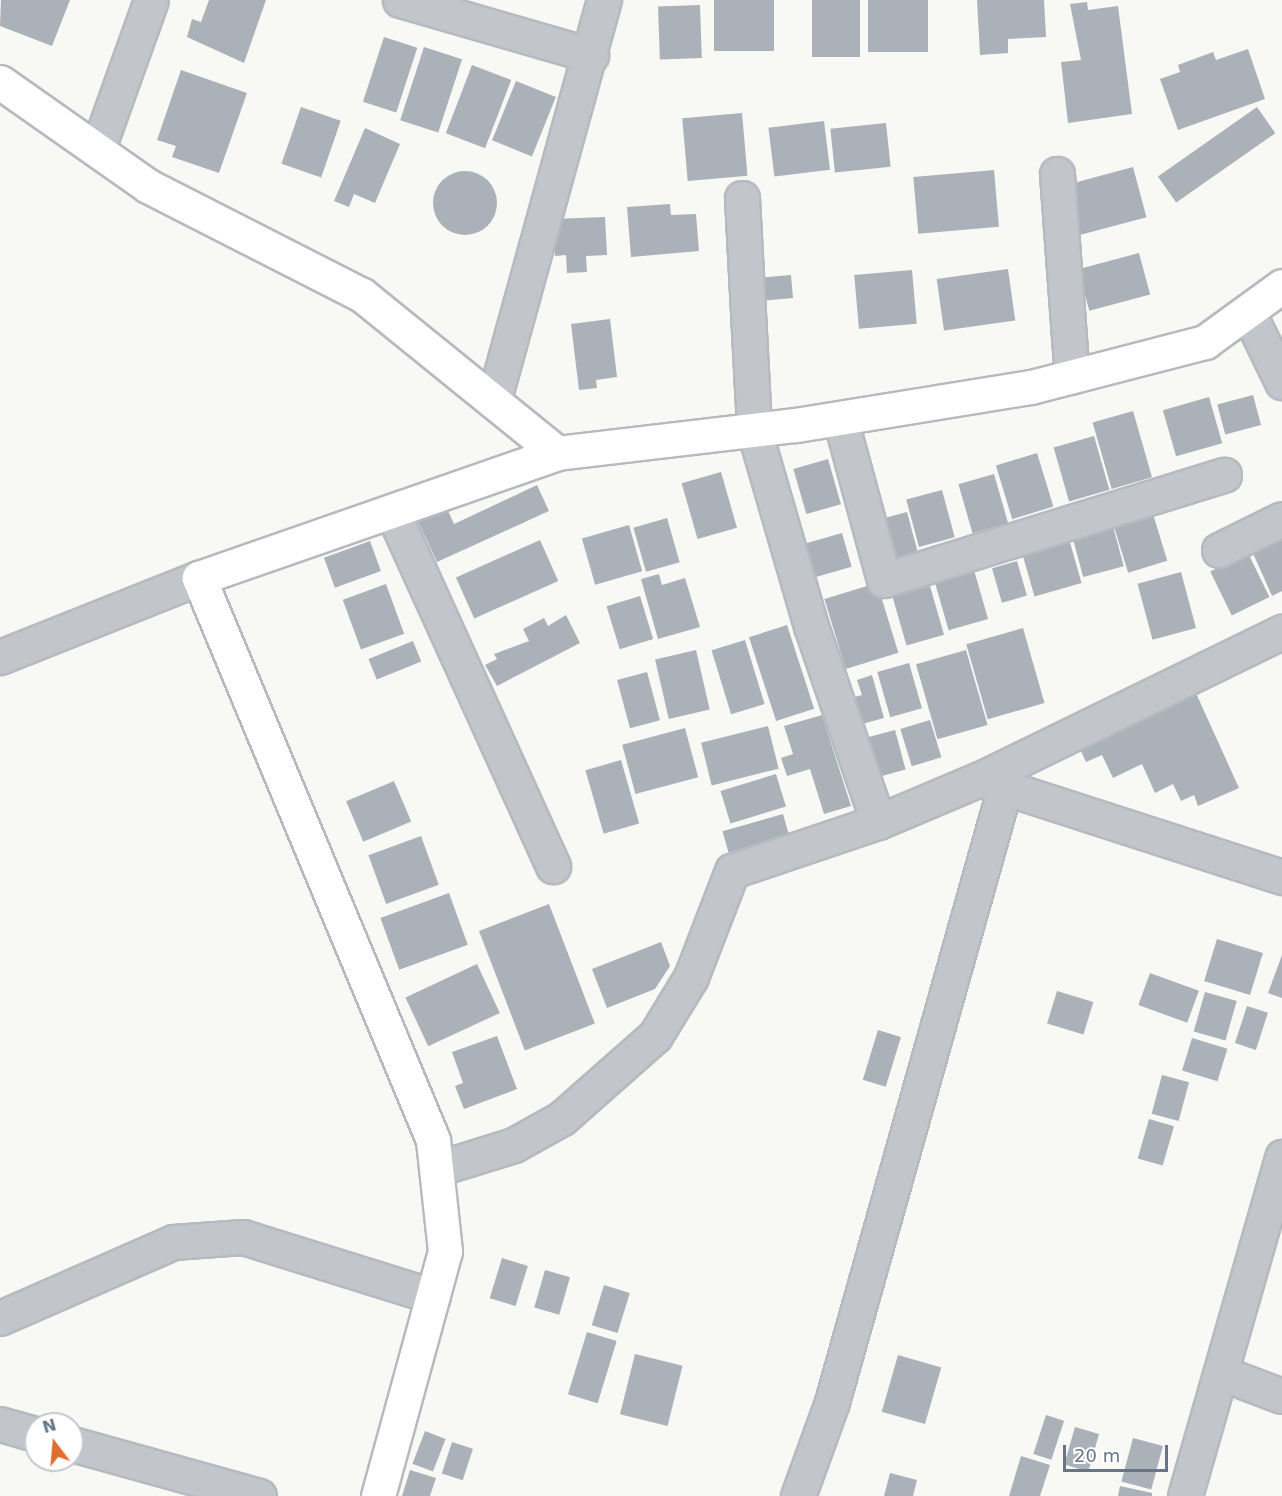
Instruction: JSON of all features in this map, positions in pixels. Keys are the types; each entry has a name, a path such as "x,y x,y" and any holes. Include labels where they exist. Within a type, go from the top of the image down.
{"street":[{"path":"98,148 152,0"},
{"path":"400,0 591,55"},
{"path":"494,399 591,55 604,0"},
{"path":"0,82 98,148 148,186 362,295 494,399 557,453"},
{"path":"1057,174 1072,376"},
{"path":"742,198 754,430 811,626 878,822"},
{"path":"0,657 198,578 557,453 840,418 1072,376 1205,342 1282,286"},
{"path":"1248,312 1282,382"},
{"path":"840,418 884,580 1224,475"},
{"path":"392,511 553,866"},
{"path":"1219,550 1282,519"},
{"path":"198,578 433,1140 445,1251 378,1496"},
{"path":"436,1169 514,1144 562,1118 655,1036 691,977 732,871 992,783 1282,632"},
{"path":"992,783 1282,877"},
{"path":"798,1496 838,1380 992,783"},
{"path":"1185,1496 1282,1157"},
{"path":"0,1318 173,1242 243,1237 433,1296"},
{"path":"1221,1373 1282,1396"},
{"path":"0,1424 24,1431"},
{"path":"84,1447 259,1496"}],"building":[{"path":"1,0 70,0 52,46 0,26"},
{"path":"209,0 266,0 244,63 187,37 192,19 201,22"},
{"path":"714,0 774,0 774,51 714,51"},
{"path":"812,0 860,0 860,57 812,57"},
{"path":"868,0 928,0 928,52 868,52"},
{"path":"977,0 1044,0 1046,37 1008,39 1008,53 980,55"},
{"path":"1087,2 1088,10 1118,6 1132,114 1068,123 1061,62 1081,60 1070,4"},
{"path":"700,5 702,58 660,59 658,6"},
{"path":"384,37 417,48 396,112 363,102"},
{"path":"424,47 462,59 438,133 400,120"},
{"path":"1248,49 1265,99 1178,130 1160,79 1180,72 1178,65 1213,52 1216,60"},
{"path":"472,65 511,80 485,148 446,133"},
{"path":"181,70 247,93 219,173 172,157 176,146 157,140"},
{"path":"516,81 556,97 532,156 492,140"},
{"path":"301,107 341,121 321,177 281,164"},
{"path":"1257,107 1275,133 1176,203 1158,176"},
{"path":"742,113 747,176 688,181 682,118"},
{"path":"824,121 830,170 774,176 768,128"},
{"path":"886,123 891,167 835,173 830,129"},
{"path":"365,128 400,144 375,203 354,194 349,207 334,201"},
{"path":"1133,167 1146,217 1076,236 1062,186"},
{"path":"994,170 999,227 918,234 913,177"},
{"path":"465,171 483,177 491,185 497,203 491,221 483,229 465,235 447,229 439,221 433,203 439,185 447,177"},
{"path":"670,204 671,215 696,214 699,251 631,257 627,207"},
{"path":"605,217 607,255 586,256 587,272 567,273 566,255 555,256 553,219"},
{"path":"1139,253 1150,295 1089,311 1078,269"},
{"path":"1008,269 1015,320 944,331 937,279"},
{"path":"912,270 917,324 859,329 854,275"},
{"path":"791,275 793,298 756,301 754,278"},
{"path":"610,319 617,377 596,380 597,388 579,390 571,324"},
{"path":"1253,395 1261,425 1225,435 1217,405"},
{"path":"1209,397 1222,443 1176,456 1163,410"},
{"path":"1133,411 1152,477 1112,489 1093,423"},
{"path":"1094,436 1109,490 1069,501 1054,448"},
{"path":"1037,453 1053,507 1012,519 996,466"},
{"path":"828,459 841,504 806,514 793,469"},
{"path":"721,472 737,528 698,539 682,483"},
{"path":"994,474 1008,523 972,533 958,484"},
{"path":"537,485 549,511 437,562 416,517 445,504 454,524"},
{"path":"942,490 955,537 919,547 906,500"},
{"path":"907,512 918,552 884,561 873,521"},
{"path":"1153,514 1167,561 1128,573 1114,526"},
{"path":"1110,515 1124,566 1083,577 1069,526"},
{"path":"667,518 680,562 646,572 633,528"},
{"path":"629,525 642,571 595,585 582,539"},
{"path":"1067,532 1082,583 1035,596 1020,546"},
{"path":"842,533 852,567 814,577 805,544"},
{"path":"1282,538 1282,591 1272,596 1252,551"},
{"path":"540,540 558,581 474,619 456,577"},
{"path":"370,541 381,571 335,588 324,558"},
{"path":"1248,553 1269,597 1232,615 1210,571"},
{"path":"1017,561 1027,596 1002,603 992,568"},
{"path":"974,570 988,619 949,630 935,581"},
{"path":"1181,572 1196,628 1153,640 1138,584"},
{"path":"659,574 662,585 685,578 700,627 658,639 641,579"},
{"path":"928,579 944,635 906,646 891,590"},
{"path":"877,583 898,653 846,669 824,599"},
{"path":"386,584 404,634 361,650 343,600"},
{"path":"640,596 653,639 620,649 607,606"},
{"path":"566,615 580,643 497,686 485,665 497,659 494,654 529,641 523,629 544,618 548,626"},
{"path":"787,625 814,709 776,721 749,637"},
{"path":"1023,628 1044,703 988,719 966,644"},
{"path":"745,640 765,704 731,714 712,650"},
{"path":"413,641 421,661 377,679 368,659"},
{"path":"696,650 710,709 669,719 655,659"},
{"path":"966,650 987,725 938,739 916,664"},
{"path":"909,663 922,708 890,717 877,672"},
{"path":"647,672 660,720 630,728 617,680"},
{"path":"872,675 884,718 851,727 843,700 862,695 857,680"},
{"path":"1190,680 1239,788 1198,806 1194,795 1181,801 1173,784 1155,793 1142,764 1113,778 1102,755 1086,762 1073,734"},
{"path":"822,715 851,806 824,814 810,769 787,776 781,758 793,754 784,726"},
{"path":"930,720 941,757 912,766 900,729"},
{"path":"768,726 779,769 712,785 701,743"},
{"path":"685,728 698,777 635,794 622,745"},
{"path":"895,730 906,770 876,778 865,738"},
{"path":"621,760 639,823 604,834 585,770"},
{"path":"776,774 786,807 730,823 721,791"},
{"path":"394,781 411,822 363,842 346,801"},
{"path":"783,814 789,835 729,853 722,831"},
{"path":"421,836 439,885 386,904 368,855"},
{"path":"449,893 468,945 399,970 380,918"},
{"path":"549,904 595,1023 525,1050 479,931"},
{"path":"1217,939 1263,953 1250,995 1204,981"},
{"path":"661,942 670,966 655,989 607,1008 592,969"},
{"path":"1282,955 1282,998 1268,993"},
{"path":"477,964 500,1013 428,1046 405,997"},
{"path":"1150,973 1199,991 1187,1023 1138,1005"},
{"path":"1057,991 1093,1002 1083,1035 1047,1024"},
{"path":"1205,992 1237,1001 1225,1041 1194,1031"},
{"path":"1247,1006 1268,1013 1256,1050 1235,1043"},
{"path":"878,1030 901,1037 886,1087 863,1080"},
{"path":"497,1036 517,1089 464,1109 455,1086 463,1083 452,1052"},
{"path":"1192,1038 1227,1049 1217,1081 1182,1071"},
{"path":"1162,1075 1189,1082 1179,1121 1152,1114"},
{"path":"1149,1119 1174,1126 1163,1166 1138,1158"},
{"path":"502,1258 528,1266 516,1306 490,1298"},
{"path":"545,1270 570,1277 559,1315 534,1307"},
{"path":"604,1285 630,1293 618,1333 592,1325"},
{"path":"587,1332 617,1341 598,1403 568,1394"},
{"path":"635,1354 683,1366 668,1426 620,1414"},
{"path":"898,1355 941,1367 925,1424 882,1412"},
{"path":"1046,1415 1064,1421 1051,1460 1033,1454"},
{"path":"1075,1427 1099,1434 1088,1471 1064,1464"},
{"path":"425,1431 446,1439 433,1472 412,1464"},
{"path":"1133,1438 1163,1446 1151,1489 1121,1481"},
{"path":"452,1442 473,1449 463,1480 442,1473"},
{"path":"1021,1456 1050,1465 1040,1496 1009,1496"},
{"path":"410,1470 436,1478 430,1496 402,1496"},
{"path":"890,1473 917,1480 913,1496 884,1496"},
{"path":"1120,1486 1152,1493 1152,1496 1118,1496"}]}
